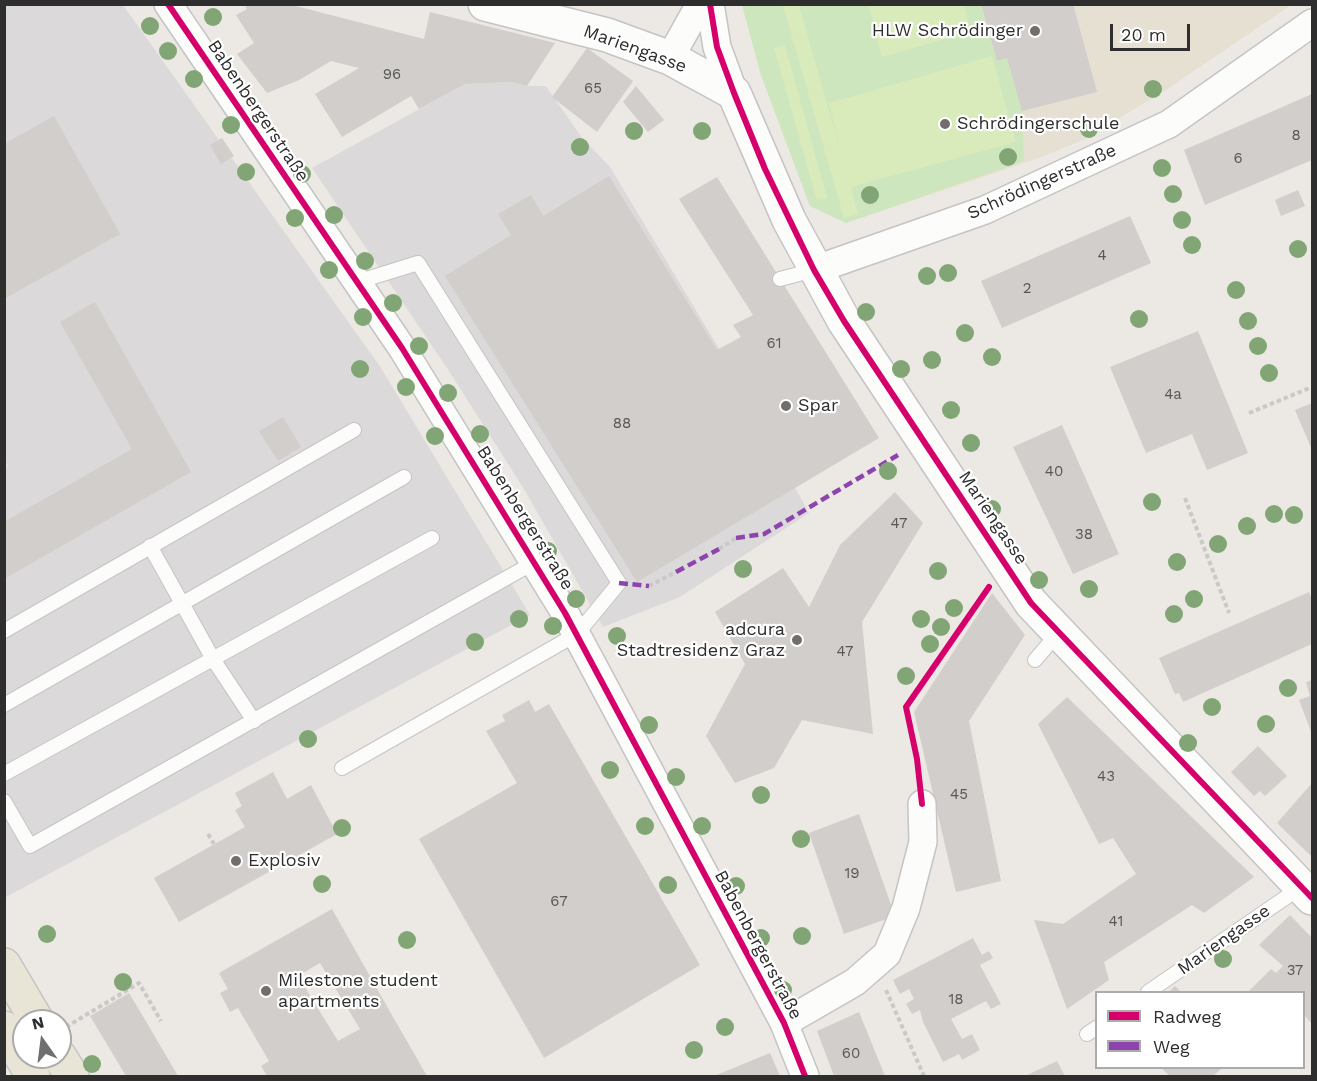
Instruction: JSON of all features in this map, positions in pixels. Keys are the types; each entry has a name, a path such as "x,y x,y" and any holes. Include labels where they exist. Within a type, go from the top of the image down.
{"main road":[{"path":"4,965 30,1009"},
{"path":"4,1028 33,1077"}],"street":[{"name":"Babenbergerstraße","path":"168,4 402,348 535,562 577,634 784,1023 805,1077"},
{"path":"670,58 700,4"},
{"path":"710,4 717,47 734,93"},
{"name":"Mariengasse","path":"501,6 607,35 670,58 734,93 765,169 814,270 844,321 1031,603 1307,893"},
{"name":"Schrödingerstraße","path":"814,270 985,210 1169,124 1312,23"},
{"path":"784,1023 855,982 887,954 906,908 923,842 922,804"}],"lane":[{"path":"342,768 577,634 619,583 418,263 357,282"},
{"path":"780,279 814,270"},
{"path":"4,631 354,430"},
{"path":"4,705 404,477"},
{"path":"4,774 432,538"},
{"path":"150,546 213,659 254,721"},
{"path":"4,801 30,846 535,562"},
{"path":"1035,660 1059,632"},
{"name":"Mariengasse","path":"1151,991 1307,893"}],"path":[{"path":"1249,412 1312,387"},
{"path":"1185,498 1229,613"},
{"path":"719,549 736,538"},
{"path":"649,586 676,572"},
{"path":"208,834 214,844"},
{"path":"875,965 924,1077"},
{"path":"72,1023 139,983 161,1021"}],"shaded area":[{"path":"4,5 123,5 381,368 530,615 6,897"},
{"name":"Schrödingerschule","path":"742,5 1291,5 1166,90 1085,139 1039,158 846,223 810,206 761,75"},
{"path":"512,82 527,86 546,86 582,138 610,167 718,347 809,513 680,597 603,627 524,489 449,371 312,168 465,84"}],"green space":[{"path":"877,4 964,5 971,32 882,57 869,7"},
{"name":"Schrödingerschule","path":"742,5 981,5 997,60 1007,58 1022,111 1024,161 846,223 810,206 761,75"},
{"path":"783,5 799,5 841,153 829,103 992,56 1016,142 851,187 858,214 844,218"},
{"path":"785,45 827,198 817,201 774,48"}],"building":[{"path":"244,4 288,4 424,39 430,12 555,43 527,86 512,82 465,84 419,109 411,96 342,137 315,94 359,68 331,61 299,80 267,93 237,54 254,43 236,15 247,9"},
{"name":"HLW Schrödinger","path":"981,4 1073,4 1097,92 1022,111 1007,58 997,61"},
{"path":"587,48 633,81 597,132 552,97"},
{"path":"636,86 664,120 648,132 623,102"},
{"path":"1312,94 1312,160 1205,205 1184,150"},
{"path":"54,116 120,234 4,299 4,144"},
{"path":"222,138 234,156 221,164 210,145"},
{"path":"609,176 717,350 741,337 733,325 753,315 679,199 717,177 879,438 637,582 445,276 511,235 498,214 531,195 543,216"},
{"path":"1298,190 1305,206 1281,216 1275,200"},
{"path":"1130,216 1151,263 1002,328 981,281"},
{"path":"95,302 191,472 4,579 4,522 132,449 60,322"},
{"path":"1198,331 1248,453 1207,470 1192,434 1146,453 1110,367"},
{"path":"1312,403 1312,450 1295,410"},
{"path":"283,417 301,447 278,461 259,431"},
{"path":"1062,425 1119,554 1073,574 1013,447"},
{"name":"adcura Stadtresidenz Graz","path":"895,492 923,523 862,622 873,734 802,720 774,768 735,783 706,736 745,664 715,612 783,568 809,607 840,545"},
{"path":"1309,592 1312,600 1312,644 1183,702 1179,693 1175,694 1159,658"},
{"path":"992,593 1025,635 969,721 1001,881 956,892 914,712"},
{"path":"1312,680 1312,734 1299,700 1310,696 1306,682"},
{"path":"1067,697 1254,877 1204,913 1192,905 1104,962 1109,980 1067,1009 1034,920 1063,924 1136,874 1113,838 1099,844 1038,724"},
{"path":"529,700 535,712 549,704 700,965 544,1058 419,839 517,783 486,731 505,721 502,715"},
{"path":"1258,746 1287,776 1265,796 1260,791 1254,796 1231,772"},
{"name":"Explosiv","path":"273,772 287,799 311,785 337,834 179,922 154,878 245,827 235,810 242,806 235,793"},
{"path":"1312,783 1312,857 1277,823"},
{"path":"859,814 895,916 844,934 809,833"},
{"name":"Milestone student apartments","path":"332,909 427,1076 267,1076 261,1066 269,1061 238,1008 230,1012 220,993 228,989 219,973","holes":["320,963 360,1029 338,1041 298,976"]},
{"path":"1290,915 1312,938 1312,1024 1305,1016 1305,991 1249,991 1271,969 1276,973 1283,966 1259,945"},
{"path":"973,938 982,955 989,951 993,958 980,965 1001,1004 991,1009 986,1001 951,1019 962,1039 972,1034 980,1050 962,1060 959,1054 943,1062 923,1022 920,1010 912,1014 906,1004 914,999 909,989 900,994 893,980"},
{"path":"1175,986 1180,991 1170,991"},
{"path":"129,993 178,1076 126,1076 90,1016"},
{"path":"859,1012 885,1076 834,1076 817,1031"},
{"path":"770,1053 780,1076 714,1076"},
{"path":"1057,1061 1065,1076 1025,1076"},
{"path":"1162,1069 1221,1069 1213,1076 1170,1076"}],"marked path":[{"path":"736,538 764,534 898,455"},
{"path":"676,572 719,549"},
{"path":"619,583 649,586"}],"cycle path":[{"path":"168,4 402,348 565,613 784,1023 805,1076"},
{"path":"710,4 717,47 734,93 765,169 814,270 844,321 1031,603 1312,898"},
{"path":"922,804 917,759 906,707 989,587"}],"place":[{"name":"HLW Schrödinger","path":"1035,31"},
{"name":"Schrödingerschule","path":"945,124"},
{"name":"Spar","path":"786,406"},
{"name":"adcura Stadtresidenz Graz","path":"797,640"},
{"name":"Explosiv","path":"236,861"},
{"name":"Milestone student apartments","path":"266,991"}]}
